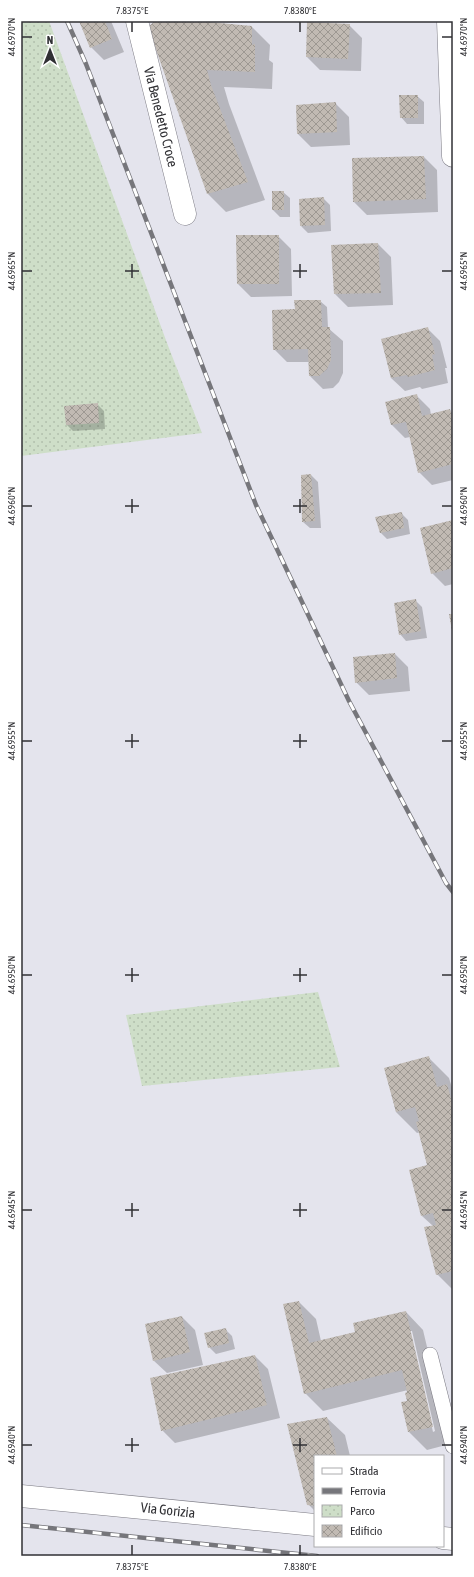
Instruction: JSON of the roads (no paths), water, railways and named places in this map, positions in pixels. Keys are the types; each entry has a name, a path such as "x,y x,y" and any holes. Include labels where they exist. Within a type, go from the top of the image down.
{"street":[{"name":"Via Benedetto Croce","path":"137,21 185,214"},
{"path":"448,21 453,156"},
{"name":"Via Gorizia","path":"21,1496 314,1525"}],"lane":[{"path":"430,1355 453,1446"}],"railway":[{"path":"67,21 86,64 256,505 349,701 446,883 453,892"},
{"path":"21,1525 317,1556"}]}
